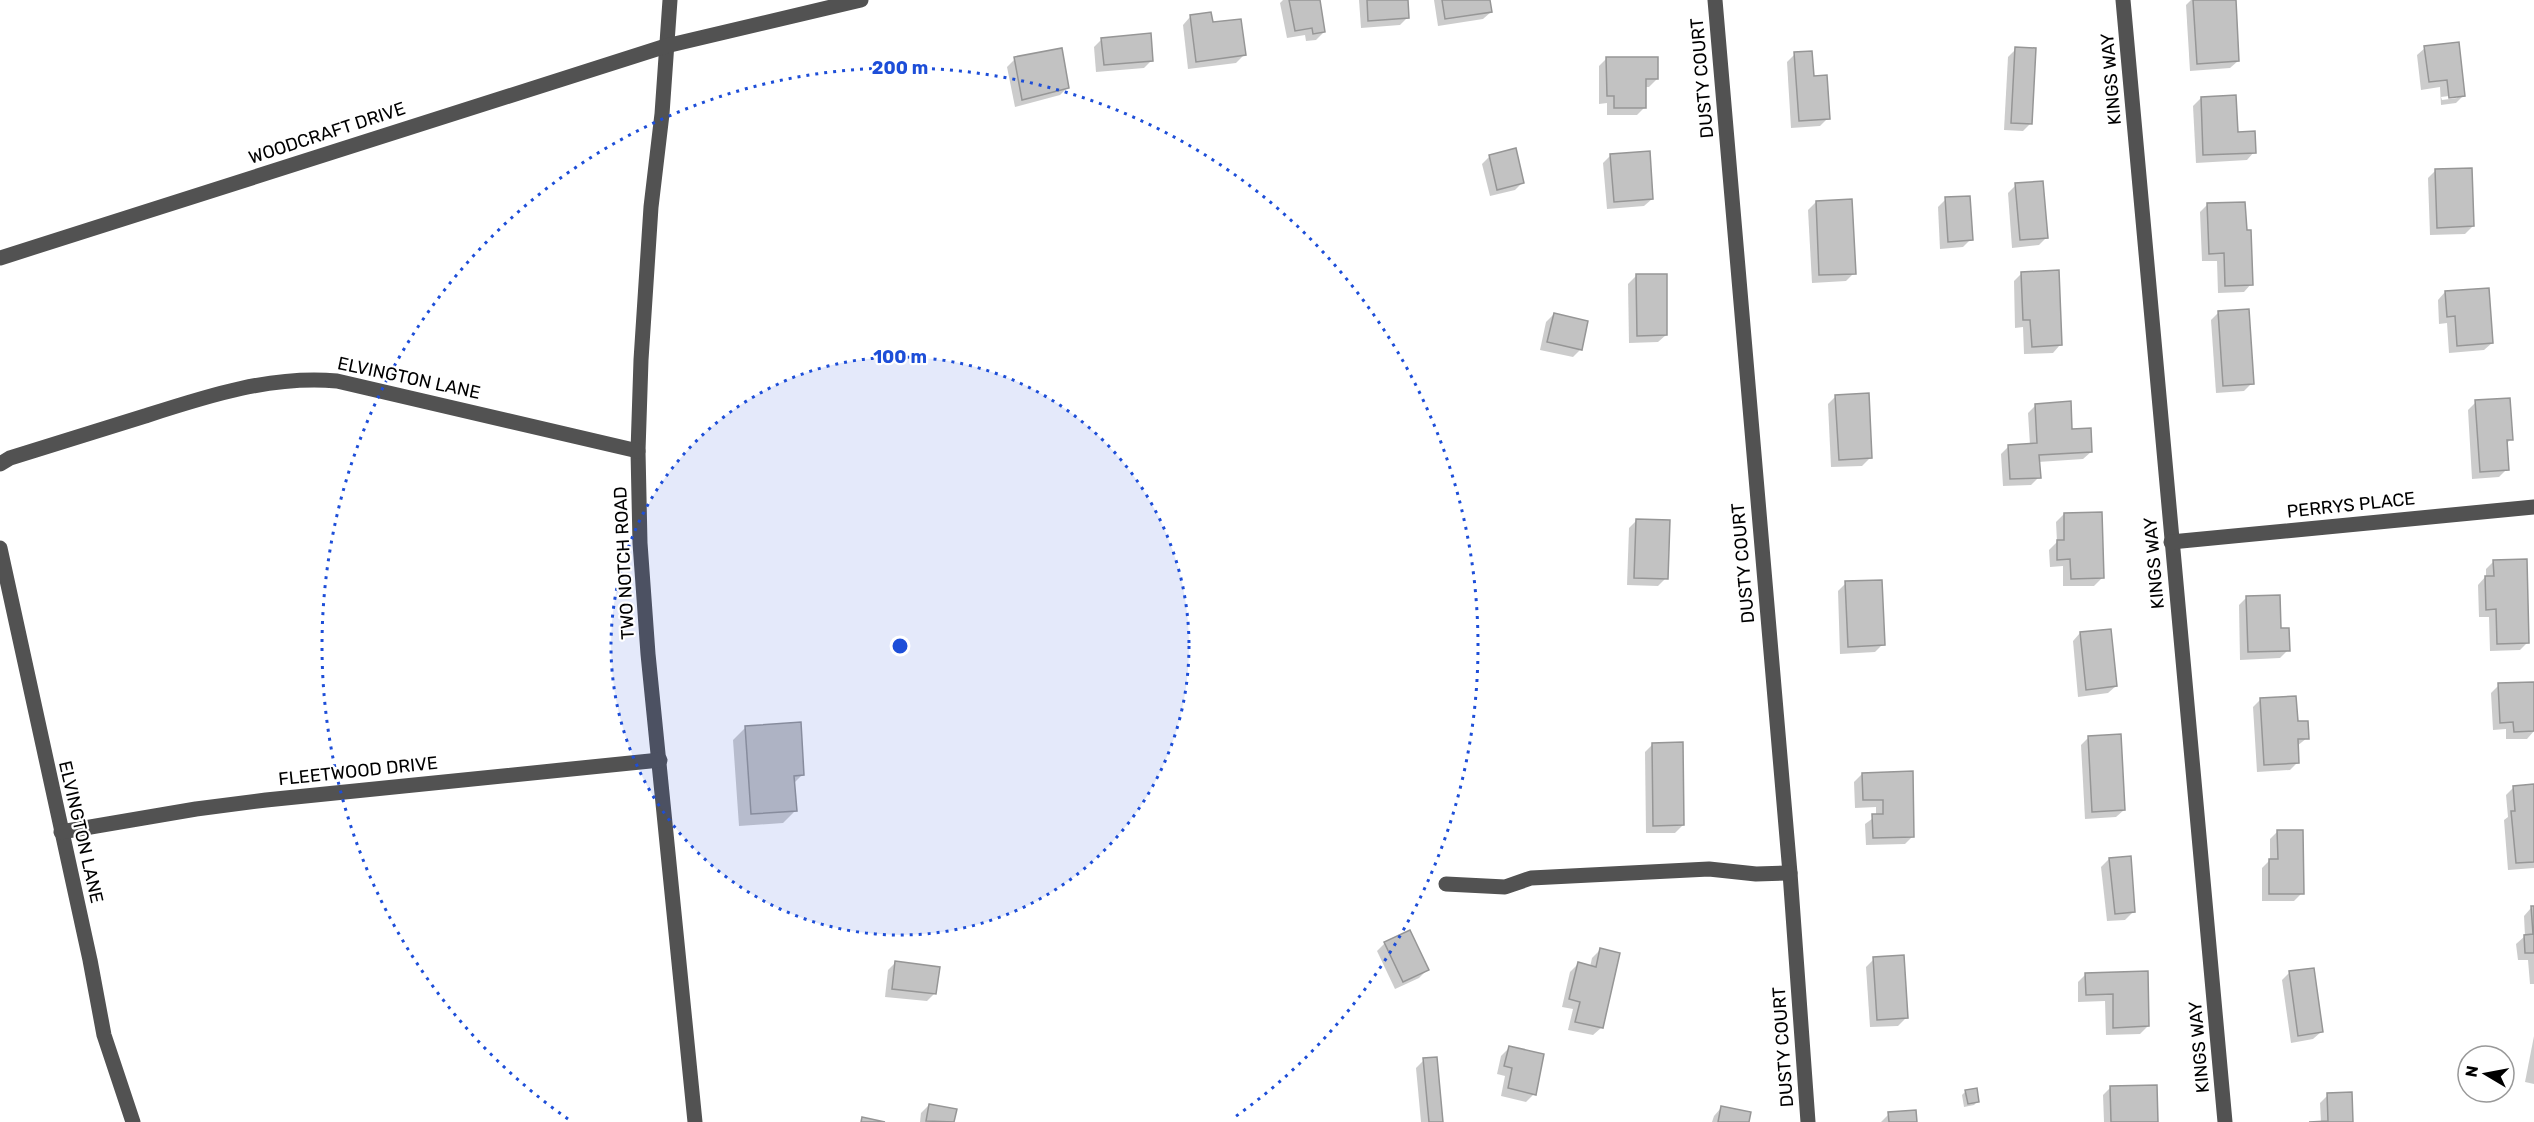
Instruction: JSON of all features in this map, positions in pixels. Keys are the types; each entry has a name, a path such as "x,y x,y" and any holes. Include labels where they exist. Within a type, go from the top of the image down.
{"street":[{"name":"TWO NOTCH ROAD","path":"670,0 663,114 651,207 641,349 638,451 640,543 695,1122"},
{"name":"WOODCRAFT DRIVE","path":"0,258 666,46 861,0"},
{"name":"DUSTY COURT","path":"1715,0 1790,873 1808,1122"},
{"name":"KINGS WAY","path":"2123,0 2225,1122"},
{"name":"ELVINGTON LANE","path":"0,464 10,458 179,405 266,382 319,380 360,386 638,451"},
{"name":"PERRYS PLACE","path":"2171,542 2534,507"},
{"name":"ELVINGTON LANE","path":"0,548 90,960 104,1035 133,1122"},
{"name":"FLEETWOOD DRIVE","path":"61,832 196,809 266,800 660,760"},
{"path":"1446,884 1505,887 1531,878 1709,869 1756,874 1790,873"}],"building":[{"path":"1289,0 1320,0 1325,32 1313,34 1312,28 1295,31"},
{"path":"1367,0 1408,0 1409,18 1368,21"},
{"path":"1442,0 1490,0 1492,12 1445,19"},
{"path":"2193,0 2236,0 2239,61 2197,64"},
{"path":"1211,12 1213,22 1241,19 1246,55 1196,62 1190,15"},
{"path":"1151,33 1153,61 1104,65 1101,38"},
{"path":"2459,42 2465,96 2449,98 2447,80 2429,82 2424,46"},
{"path":"2015,47 2036,48 2032,124 2011,123"},
{"path":"1062,48 1069,88 1022,100 1014,57"},
{"path":"1812,51 1814,76 1827,75 1830,119 1799,121 1794,52"},
{"path":"1606,57 1658,57 1658,79 1646,79 1646,108 1614,108 1614,96 1607,96"},
{"path":"2236,95 2238,132 2255,131 2256,153 2203,155 2201,97"},
{"path":"1516,148 1524,183 1497,190 1489,155"},
{"path":"1650,151 1653,199 1614,202 1610,154"},
{"path":"2472,168 2474,226 2437,228 2435,169"},
{"path":"2043,181 2048,238 2020,240 2015,183"},
{"path":"1970,196 1973,240 1948,242 1945,197"},
{"path":"1852,199 1856,274 1819,275 1816,201"},
{"path":"2245,202 2247,230 2251,230 2253,285 2225,286 2224,253 2209,254 2207,203"},
{"path":"2059,270 2062,345 2032,347 2030,320 2023,320 2021,272"},
{"path":"1636,274 1667,274 1667,335 1637,336"},
{"path":"2489,288 2493,343 2457,346 2455,316 2447,317 2445,291"},
{"path":"2249,309 2254,384 2223,386 2218,311"},
{"path":"1554,313 1588,321 1582,350 1547,342"},
{"path":"1869,393 1872,458 1839,460 1835,395"},
{"path":"2510,398 2513,440 2507,440 2509,470 2480,472 2475,400"},
{"path":"2071,401 2072,429 2091,428 2092,452 2039,455 2041,478 2010,479 2008,445 2037,443 2035,404"},
{"path":"2102,512 2104,578 2071,579 2070,559 2057,560 2057,540 2064,540 2064,513"},
{"path":"1636,519 1670,520 1668,579 1634,578"},
{"path":"2527,559 2529,643 2497,644 2496,609 2486,610 2485,576 2494,576 2493,560"},
{"path":"1882,580 1885,645 1848,647 1845,581"},
{"path":"2280,595 2281,628 2289,628 2290,651 2248,652 2246,596"},
{"path":"2111,629 2117,686 2086,690 2080,632"},
{"path":"2534,682 2534,731 2514,732 2513,722 2500,723 2498,683"},
{"path":"2296,696 2298,721 2308,721 2309,739 2298,739 2299,763 2264,765 2260,698"},
{"path":"801,722 804,775 794,776 797,811 751,814 745,726"},
{"path":"2121,734 2125,810 2092,812 2088,736"},
{"path":"1683,742 1684,825 1653,826 1652,743"},
{"path":"1913,771 1914,837 1873,838 1872,814 1883,814 1883,800 1863,800 1862,773"},
{"path":"2534,784 2534,862 2516,863 2511,811 2515,811 2513,786"},
{"path":"2277,830 2303,830 2304,894 2269,894 2269,859 2278,859"},
{"path":"2131,856 2135,912 2115,914 2109,858"},
{"path":"2531,906 2534,906 2534,953 2525,953 2524,935 2533,934"},
{"path":"1410,930 1429,970 1403,982 1384,942"},
{"path":"1600,948 1620,953 1603,1028 1575,1022 1580,1002 1569,999 1578,962 1596,967"},
{"path":"1904,955 1908,1018 1877,1020 1873,957"},
{"path":"895,961 940,967 936,994 892,989"},
{"path":"2314,968 2323,1032 2298,1036 2289,971"},
{"path":"2148,971 2149,1026 2113,1028 2113,994 2086,995 2085,973"},
{"path":"1509,1046 1544,1054 1536,1095 1508,1088 1512,1068 1504,1066"},
{"path":"1437,1057 1443,1122 1429,1122 1423,1058"},
{"path":"2157,1085 2158,1122 2111,1122 2110,1086"},
{"path":"1977,1088 1979,1102 1968,1104 1965,1090"},
{"path":"2352,1092 2353,1122 2309,1122 2328,1121 2327,1093"},
{"path":"929,1104 957,1109 954,1122 926,1121"},
{"path":"1721,1106 1751,1112 1749,1122 1718,1122"},
{"path":"1916,1110 1917,1122 1889,1122 1888,1112"},
{"path":"862,1117 885,1122 861,1122"}]}
